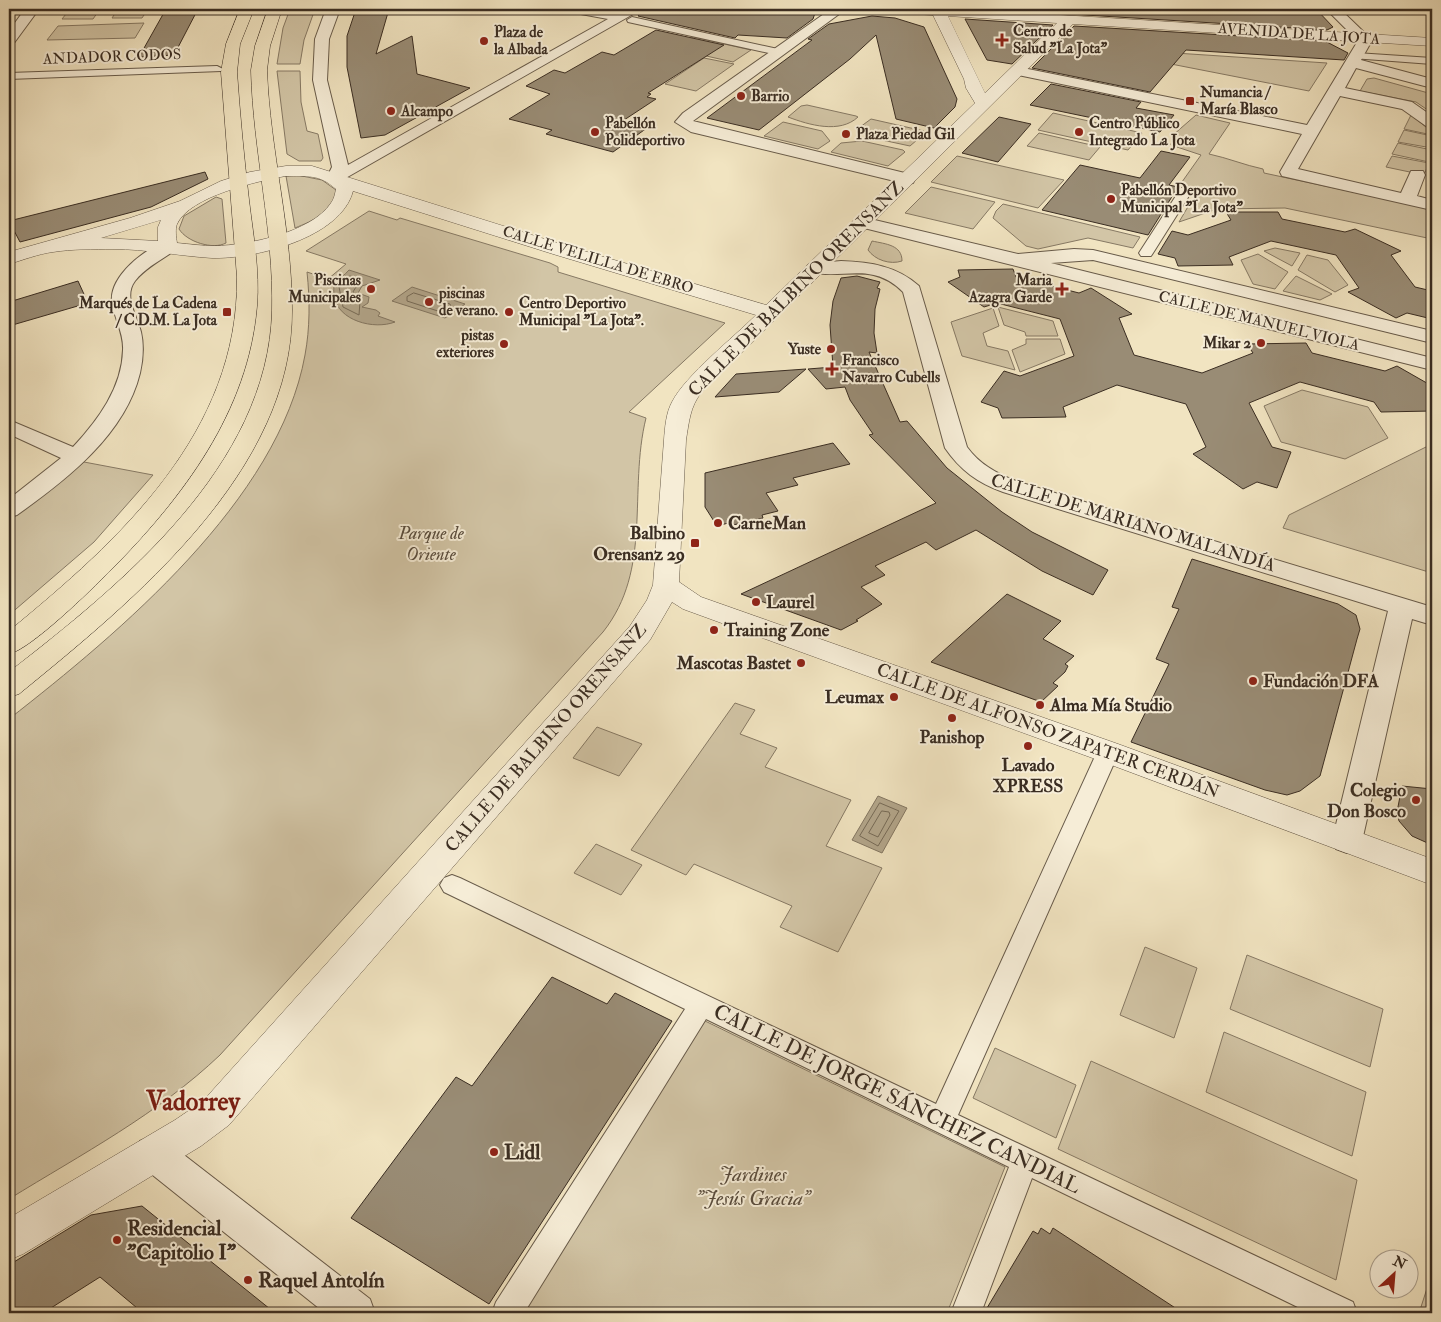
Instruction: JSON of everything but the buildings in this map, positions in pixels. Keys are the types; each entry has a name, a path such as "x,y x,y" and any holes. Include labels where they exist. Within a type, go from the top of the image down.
{"main road":[{"path":"9,645 41,619 110,556 146,517 183,471 214,424 232,383 243,338 246,306 244,250 229,69 233,44 247,9"},
{"path":"9,687 94,617 158,556 221,479 244,443 267,395 278,354 281,308 279,242 269,173 259,70 262,45 275,9"}],"street":[{"path":"9,40 32,9"},
{"path":"331,214 344,196 345,188 338,179 340,167 320,80 322,39 333,9"},
{"path":"575,9 629,15 778,52"},
{"path":"839,9 683,122 685,125 907,179"},
{"name":"AVENIDA DE LA JOTA","path":"897,9 938,10 1069,20 1090,15 1432,42"},
{"path":"1333,9 1363,38 1363,46 1288,172 1432,205"},
{"path":"938,10 972,79 974,88 984,104"},
{"path":"338,179 390,147 629,15"},
{"name":"CALLE DE BALBINO ORENSANZ","path":"9,1240 188,1133 216,1113 633,641 653,615 666,585 675,440 678,417 683,402 709,371 1069,20"},
{"path":"1354,59 1432,61"},
{"path":"1354,59 1432,84"},
{"name":"ANDADOR CODOS","path":"9,76 217,69"},
{"path":"1018,70 1312,131"},
{"path":"972,79 1001,87"},
{"path":"1335,92 1408,105 1432,123"},
{"path":"336,152 347,155 364,154 390,147"},
{"name":"CALLE VELILLA DE EBRO","path":"52,246 137,222 185,205 238,181 269,173 298,171 338,179 769,312"},
{"path":"1407,199 1417,176"},
{"path":"1146,253 1186,191"},
{"name":"CALLE VELILLA DE EBRO","path":"52,246 115,243 213,252 244,250 279,242 331,214 358,204 377,202 427,208"},
{"path":"9,510 57,474 75,456 110,416 123,394 130,373 134,349 131,330 119,298 123,284 131,272 168,247 167,233 169,221 185,205"},
{"name":"CALLE DE MANUEL VIOLA","path":"862,222 1432,364"},
{"path":"9,258 52,246"},
{"name":"CALLE DE MANUEL VIOLA","path":"1018,260 1038,260 1070,253 1093,255 1432,337"},
{"path":"1087,278 1074,269 1074,262 1079,257 1093,255"},
{"name":"CALLE DE MARIANO MALANDÍA","path":"816,268 837,266 879,271 901,279 912,290 956,448 973,469 984,477 1011,487 1432,616"},
{"path":"9,426 75,456"},
{"name":"CALLE DE ALFONSO ZAPATER CERDÁN","path":"666,585 692,602 1108,752 1432,872"},
{"path":"1347,841 1402,607"},
{"path":"942,1121 1108,752"},
{"name":"CALLE DE JORGE SÁNCHEZ CANDIAL","path":"452,885 1342,1313"},
{"path":"507,1313 701,1004"},
{"path":"152,1153 356,1313"},
{"path":"966,1313 1025,1160"}],"green space":[{"path":"70,9 100,9 93,19 62,19"},
{"path":"118,9 148,9 142,18 112,18"},
{"path":"290,9 315,9 304,40 300,64 277,64 283,28"},
{"path":"144,23 135,38 47,40 58,26"},
{"path":"693,37 751,50 733,62 675,49"},
{"path":"1084,47 1327,63 1309,91"},
{"path":"704,58 734,64 696,91 665,84"},
{"path":"277,71 300,71 301,102 307,131 318,134 323,158 321,161 299,161 287,154"},
{"path":"1374,78 1432,94 1432,113 1416,102 1360,91 1367,79"},
{"path":"807,105 858,117 851,122 833,127 805,123 788,117 801,106"},
{"path":"1053,113 1142,133 1128,150 1038,130"},
{"path":"1196,115 1230,123 1209,154 1263,169 1264,173 1432,209 1432,239 1285,208 1217,209 1179,222 1196,193 1177,189 1201,155 1171,145 1173,135"},
{"path":"1411,115 1432,132 1432,135 1404,129"},
{"path":"871,119 924,131 925,133 910,146 868,137 860,127"},
{"path":"783,122 822,131 830,141 818,149 764,136"},
{"path":"1404,130 1432,136 1432,148 1398,142"},
{"path":"1039,133 1100,147 1089,160 1027,146"},
{"path":"862,141 905,152 888,166 831,152 841,143"},
{"path":"1398,143 1432,150 1429,162 1392,154"},
{"path":"957,156 1064,180 1038,208 931,182"},
{"path":"1392,156 1429,163 1424,175 1386,167"},
{"path":"297,175 322,180 336,190 335,197 328,209 316,218 295,228 286,176"},
{"path":"931,187 995,202 973,229 905,213"},
{"path":"216,197 222,199 226,243 214,246 188,238 179,229 184,216"},
{"path":"1003,204 1140,237 1133,248 1088,238 1038,249 1026,246 993,218 996,211"},
{"name":"Parque de Oriente","path":"369,211 397,220 400,218 550,263 558,267 558,272 725,323 629,412 646,418 641,446 634,556 628,582 618,608 603,632 220,1055 145,1115 9,1199 9,719 98,646 144,604 188,559 229,511 263,461 289,409 307,345 309,293 307,272 328,279 346,264 306,251"},
{"path":"872,241 888,244 896,248 902,261 888,262 871,254 868,250"},
{"path":"1275,248 1300,253 1292,266 1264,251"},
{"path":"1258,254 1288,272 1275,289 1253,284 1241,260"},
{"path":"1307,255 1328,260 1348,285 1335,292 1298,270"},
{"path":"1296,276 1332,294 1320,300 1283,291"},
{"path":"998,307 1053,321 1058,336 1026,336 1025,332 1004,325"},
{"path":"993,308 999,326 983,333 987,346 1008,351 1015,370 962,356 951,322"},
{"path":"1026,339 1060,339 1065,354 1020,372 1012,350 1026,344"},
{"path":"1302,390 1368,407 1388,438 1345,459 1281,442 1264,406"},
{"path":"1432,444 1432,573 1283,528 1289,515"},
{"path":"84,462 153,475 94,542 9,615 9,521"},
{"path":"735,703 755,710 740,734 777,748 765,767 851,800 826,846 882,868 838,952 780,927 792,906 694,864 686,875 631,850"},
{"path":"597,727 642,744 619,776 573,758"},
{"path":"596,844 642,865 621,895 574,873"},
{"path":"1145,947 1197,968 1174,1038 1120,1015"},
{"path":"1247,955 1383,1009 1370,1067 1230,1009"},
{"name":"Jardines \"Jesús Gracia\"","path":"703,1020 1005,1167 947,1313 523,1313"},
{"path":"1224,1032 1366,1092 1352,1156 1206,1092"},
{"path":"995,1048 1076,1085 1056,1138 973,1098"},
{"path":"1091,1061 1357,1180 1336,1280 1058,1149"},
{"path":"1432,1273 1432,1313 1419,1313"}],"water":[{"path":"349,270 380,280 362,286 358,293 369,297 368,303 362,307 376,310 380,313 378,316 395,322 377,325 368,324 342,312 334,296 334,287 338,280"},
{"name":"piscinas de verano.","path":"412,287 465,304 445,318 392,301"},
{"path":"878,796 907,808 882,853 852,840"}],"place":[{"name":"Centro de Salud \"La Jota\"","path":"1002,40"},
{"name":"Plaza de la Albada","path":"484,41"},
{"name":"Barrio","path":"741,96"},
{"name":"Numancia / María Blasco","path":"1190,101"},
{"name":"Alcampo","path":"391,111"},
{"name":"Pabellón Polideportivo","path":"595,132"},
{"name":"Centro Público Integrado La Jota","path":"1079,132"},
{"name":"Plaza Piedad Gil","path":"846,134"},
{"name":"Pabellón Deportivo Municipal \"La Jota\"","path":"1111,199"},
{"name":"Piscinas Municipales","path":"371,289"},
{"name":"Maria Azagra Garde","path":"1062,289"},
{"name":"piscinas de verano.","path":"429,302"},
{"name":"Marqués de La Cadena / C.D.M. La Jota","path":"227,312"},
{"name":"Centro Deportivo Municipal \"La Jota\".","path":"509,312"},
{"name":"Mikar 2","path":"1261,343"},
{"name":"pistas exteriores","path":"504,344"},
{"name":"Yuste","path":"831,349"},
{"name":"Francisco Navarro Cubells","path":"832,369"},
{"name":"CarneMan","path":"718,523"},
{"name":"Balbino Orensanz 29","path":"695,543"},
{"name":"Laurel","path":"756,602"},
{"name":"Training Zone","path":"714,630"},
{"name":"Mascotas Bastet","path":"801,663"},
{"name":"Fundación DFA","path":"1253,681"},
{"name":"Leumax","path":"894,697"},
{"name":"Alma Mía Studio","path":"1040,705"},
{"name":"Panishop","path":"952,718"},
{"name":"Lavado XPRESS","path":"1028,746"},
{"name":"Colegio Don Bosco","path":"1416,800"},
{"name":"Lidl","path":"494,1152"},
{"name":"Residencial \"Capitolio I\"","path":"117,1240"},
{"name":"Raquel Antolín","path":"248,1280"}],"district":[{"name":"Vadorrey","path":"193,1102"}]}
